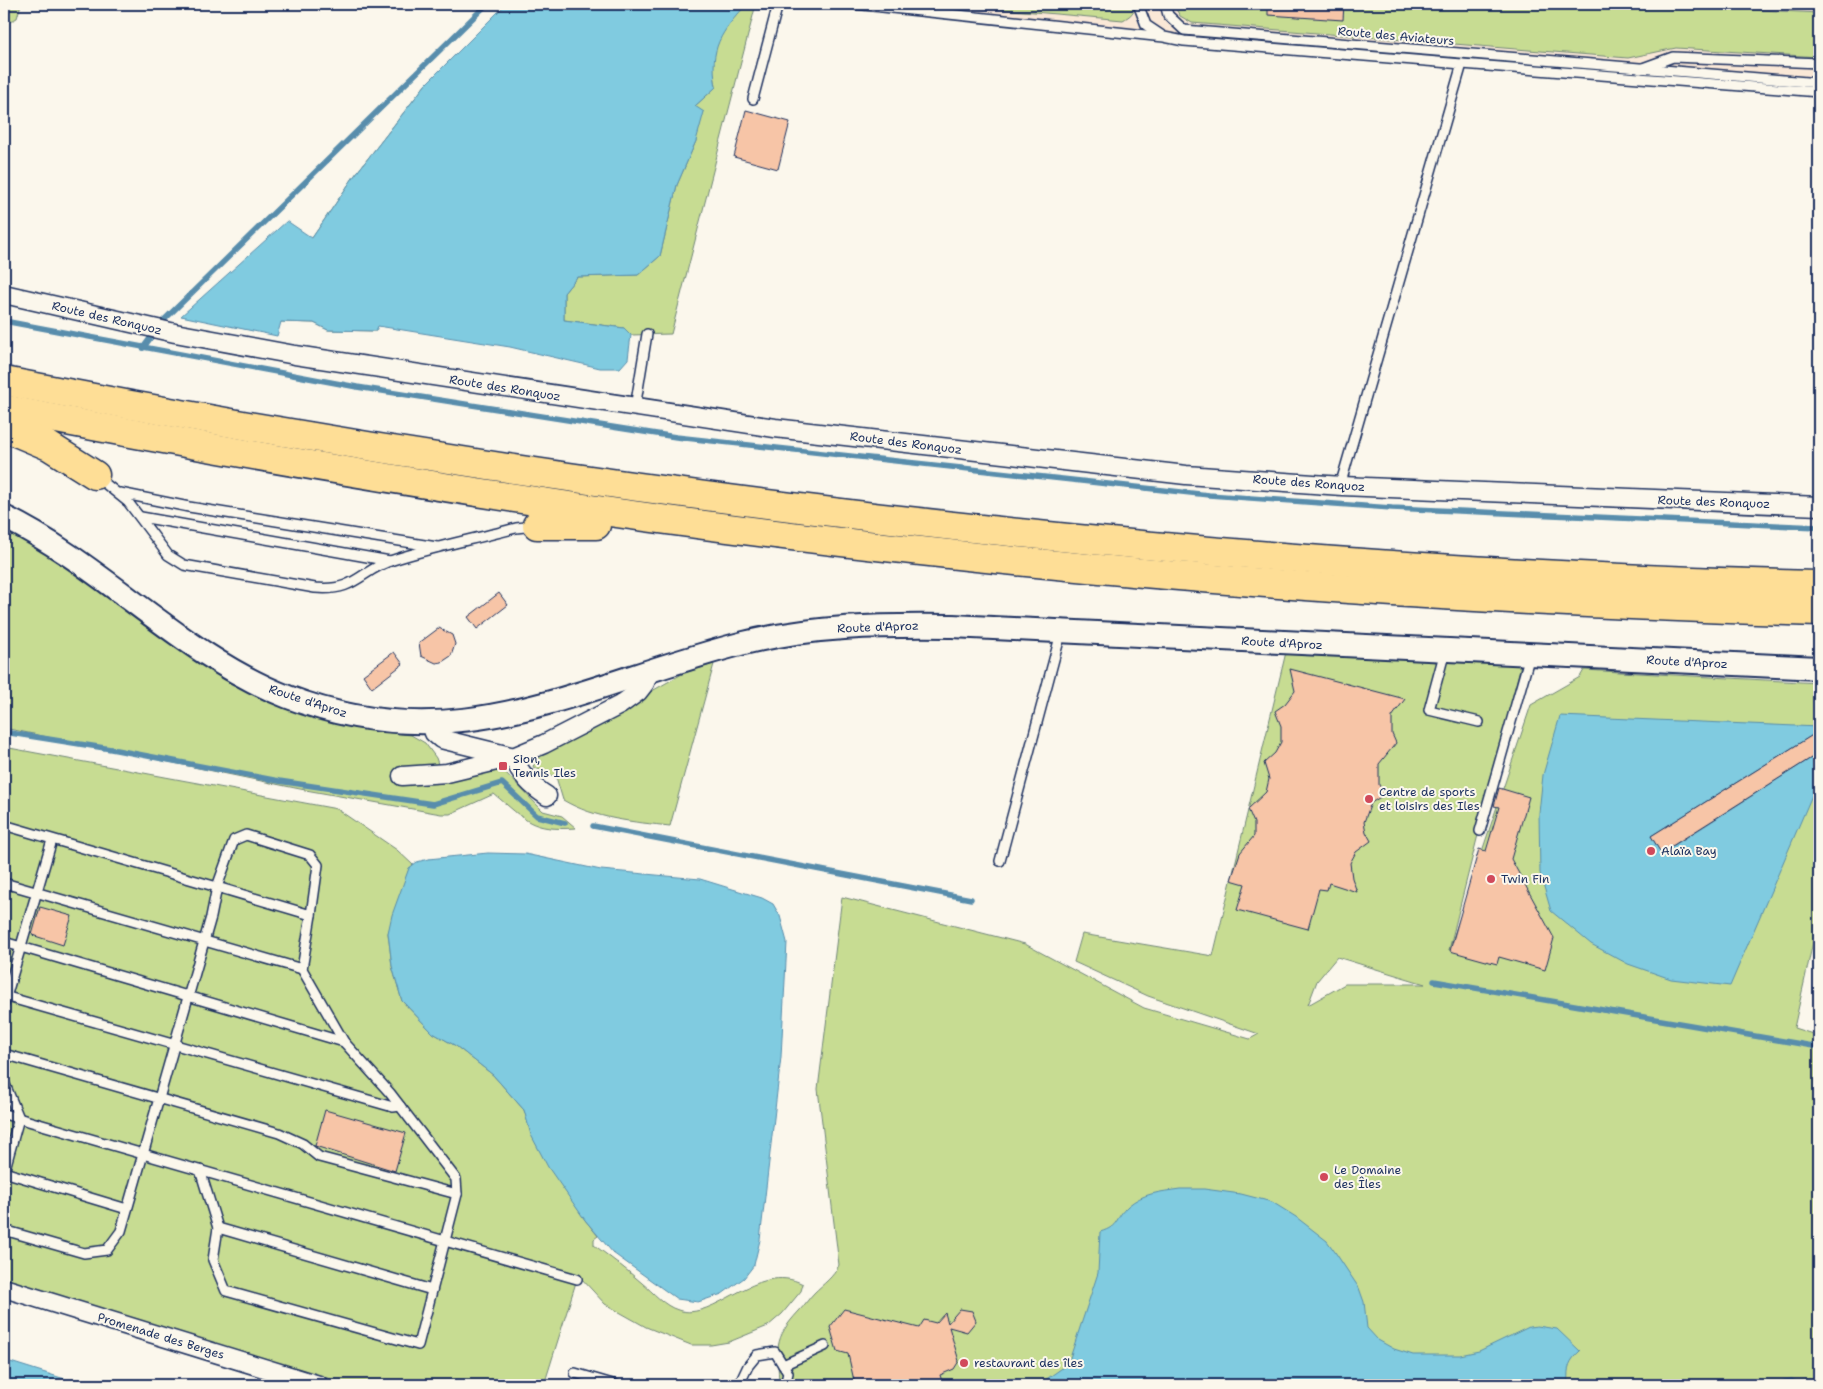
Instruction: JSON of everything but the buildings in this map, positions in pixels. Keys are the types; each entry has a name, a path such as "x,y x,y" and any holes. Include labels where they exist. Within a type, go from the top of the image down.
{"highway":[{"path":"4,381 192,417 430,457 662,491 896,520 1092,541 1311,559 1536,573 1819,585"},
{"path":"4,409 204,447 373,476 607,512 768,533 1064,566 1310,587 1525,600 1819,612"},
{"path":"4,427 49,446 95,475"},
{"path":"537,525 577,524 768,533"}],"street":[{"name":"Route des Ronquoz","path":"4,294 175,333 295,355 775,428 1186,474 1342,486 1819,506"},
{"name":"Route d'Aproz","path":"4,517 37,534 202,652 248,680 290,697 336,712 376,719 459,722 500,716 551,703 744,643 782,635 882,625 942,626 1819,668"},
{"path":"402,776 446,773 512,757 544,744 620,705 638,692 650,672"},
{"path":"431,722 434,732 440,739 512,757 520,773 534,788 547,796"},
{"name":"Promenade des Berges","path":"4,1288 319,1385"}],"lane":[{"path":"753,100 778,4"},
{"name":"Route des Aviateurs","path":"854,4 1164,36 1198,42 1819,92"},
{"name":"Route des Aviateurs","path":"1165,4 1168,15 1184,30 1819,84"},
{"path":"1140,6 1146,25 1164,36"},
{"path":"1640,69 1673,57 1819,63"},
{"name":"Route des Aviateurs","path":"1342,486 1342,479 1462,64"},
{"path":"635,408 647,334"},
{"path":"95,475 120,493 141,517 168,555 184,565 306,587 332,589 344,587 390,561 516,528 537,525"},
{"path":"120,493 189,507 441,548"},
{"path":"141,517 390,561"},
{"path":"1000,861 1061,632"},
{"path":"1445,651 1429,710 1479,722"},
{"path":"1480,831 1530,654"},
{"path":"4,825 311,915"},
{"path":"4,1230 84,1252 107,1250 121,1231 217,888 234,840 246,835 310,855 318,865 302,969 344,1042 400,1106 456,1179 457,1194 418,1344 226,1291 213,1260 218,1228 200,1170"},
{"path":"52,840 4,999 393,1106 400,1106"},
{"path":"4,883 302,969"},
{"path":"4,942 344,1042"},
{"path":"4,1054 279,1133 303,1144 319,1157 457,1194"},
{"path":"4,1082 19,1118 4,1172 128,1209"},
{"path":"4,1114 577,1279"},
{"path":"218,1228 432,1290"},
{"path":"783,1364 825,1346"},
{"path":"739,1385 748,1366 757,1355 775,1352 788,1373 785,1385"},
{"path":"575,1373 616,1385"}],"shaded area":[{"path":"817,4 1819,4 1819,96 1462,64"}],"green space":[{"path":"4,4 21,4 17,18 4,25"},
{"path":"506,4 756,4 671,334 631,335 624,328 564,320 564,293 577,277 638,275 660,256 677,185 696,141 695,106 716,87 713,69 379,316 376,331 328,330 314,323 281,322 312,238 355,175 426,84"},
{"path":"945,4 1134,4 1134,9 1132,14 1123,20"},
{"path":"1173,4 1642,4 1819,13 1819,57 1676,48 1628,58 1192,23 1180,16"},
{"path":"14,534 77,573 223,679 266,700 321,720 366,730 411,735 425,743 436,758 444,781 503,770 543,811 562,816 576,828 561,829 539,826 522,817 494,794 450,814 441,814 300,789 4,728 4,546 6,540"},
{"name":"Le Domaine des Îles","path":"1286,652 1521,664 1449,950 1531,705 1580,677 1584,670 1819,683 1819,915 1794,1028 1819,1036 1819,1385 779,1385 778,1345 784,1330 812,1295 837,1270 839,1265 818,1089 842,897 1025,944 1144,1008 1250,1039 1259,1034 1148,996 1074,962 1082,934 1213,956","holes":["1337,957 1425,984 1345,984 1308,1005 1317,981"]},
{"path":"714,664 670,826 615,819 588,812 563,800 556,777 533,767 536,758 555,746 682,674"},
{"path":"4,747 337,809 397,850 413,865 409,869 388,933 392,966 402,1001 433,1033 456,1046 493,1075 524,1110 532,1135 585,1220 598,1236 594,1239 594,1245 663,1302 678,1310 692,1312 706,1308 753,1285 769,1280 786,1279 803,1284 801,1291 782,1314 768,1326 729,1342 711,1345 691,1345 646,1327 605,1304 581,1278 577,1279 544,1385 351,1385 4,1281"}],"water":[{"path":"506,4 747,4 730,23 719,41 714,62 716,87 695,106 704,112 696,141 677,185 660,256 638,275 577,277 564,293 564,320 624,328 631,335 628,359 620,368 600,368 510,347 378,326 376,331 328,330 314,323 281,322 277,336 181,316 287,221 312,238 355,175 426,84"},
{"path":"1560,716 1819,727 1819,731 1651,836 1662,853 1819,753 1819,779 1730,986 1671,979 1628,964 1591,944 1551,911 1540,873 1539,813 1543,775"},
{"path":"488,853 525,854 601,870 700,879 762,898 773,904 780,916 787,942 781,1057 760,1240 754,1265 744,1278 722,1294 698,1302 677,1299 613,1253 585,1220 548,1167 531,1135 524,1110 493,1075 456,1046 433,1033 402,1001 392,966 388,933 392,915 409,868 417,862 428,859"},
{"path":"1180,1189 1204,1189 1241,1194 1272,1202 1296,1217 1327,1241 1359,1288 1364,1302 1367,1328 1378,1340 1394,1349 1413,1355 1460,1355 1479,1351 1529,1327 1537,1326 1557,1329 1580,1351 1573,1358 1568,1368 1568,1382 1572,1385 1038,1385 1068,1364 1098,1273 1100,1232 1114,1225 1128,1206 1140,1198"},
{"path":"4,1360 84,1385 4,1385"},
{"path":"1792,1379 1803,1385 1776,1385 1784,1380"}],"waterway":[{"path":"143,348 163,321 487,4"},
{"path":"4,321 357,387 676,437 1209,495 1392,508 1819,527"},
{"path":"4,732 111,749 279,781 433,804 502,783 537,816 565,823"},
{"path":"593,826 971,899"},
{"path":"1434,981 1819,1047"}],"place":[{"name":"Sion, Tennis Iles","path":"503,766"},
{"name":"Centre de sports et loisirs des Iles","path":"1369,799"},
{"name":"Alaïa Bay","path":"1651,851"},
{"name":"Twin Fin","path":"1491,879"},
{"name":"Le Domaine des Îles","path":"1324,1177"},
{"name":"restaurant des îles","path":"964,1363"}]}
